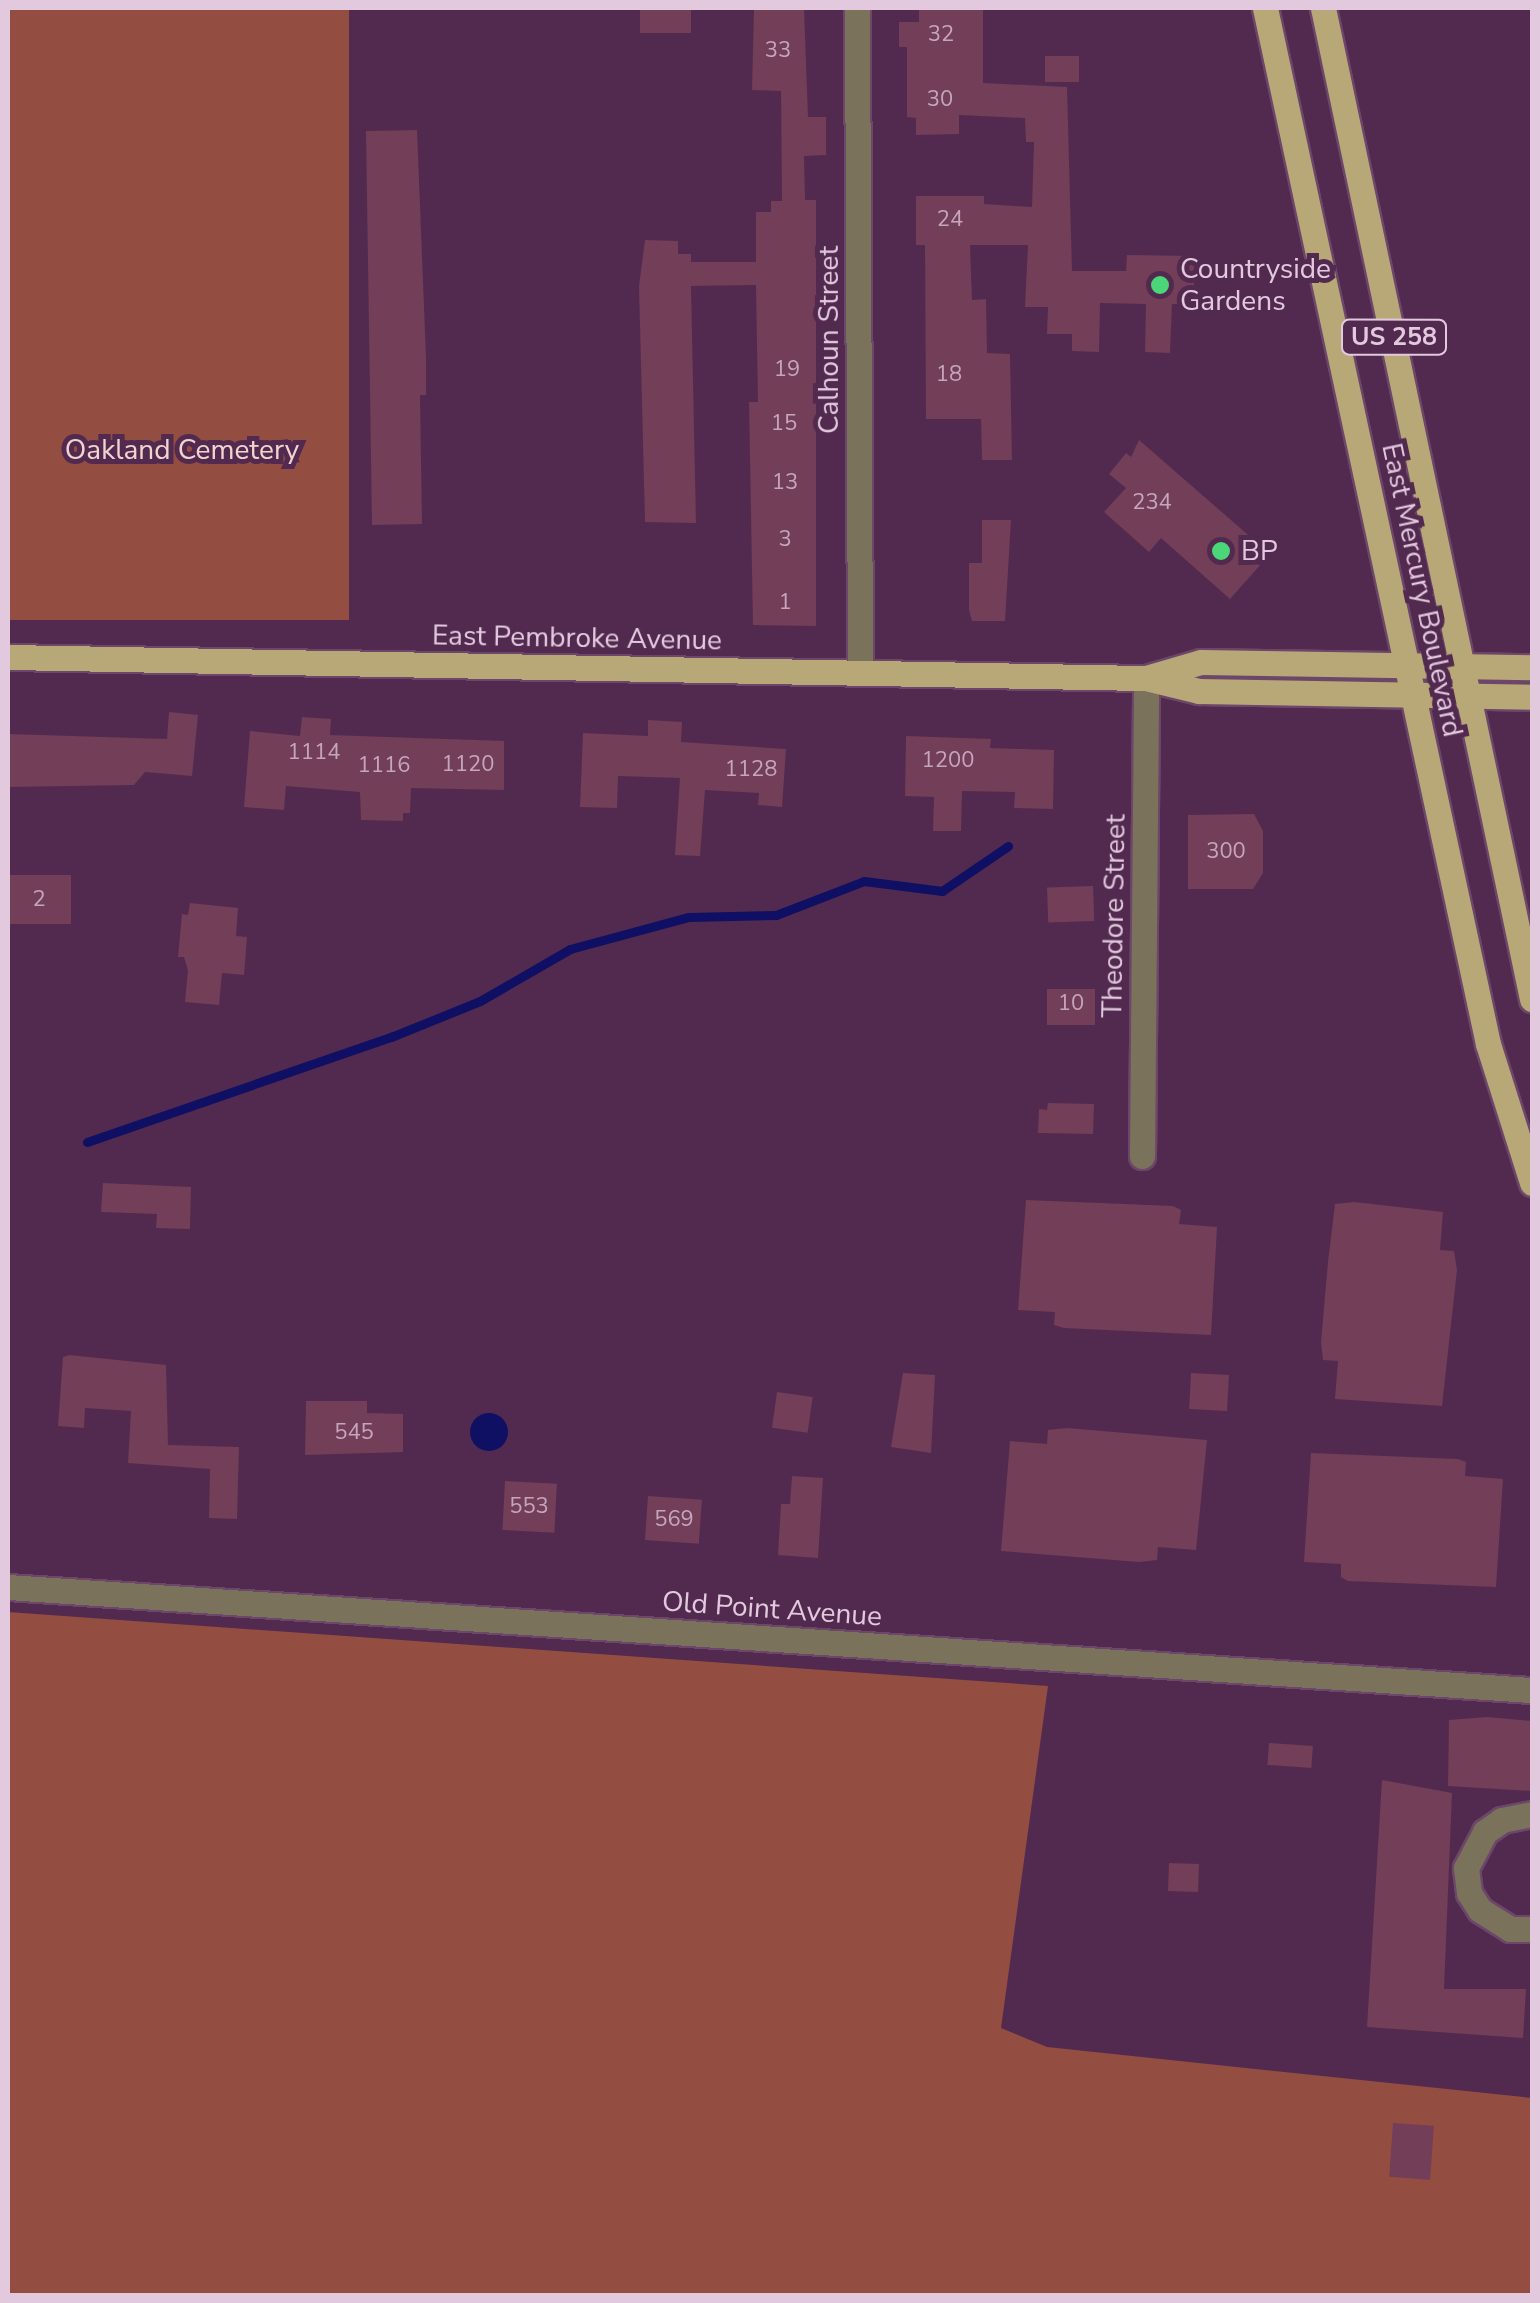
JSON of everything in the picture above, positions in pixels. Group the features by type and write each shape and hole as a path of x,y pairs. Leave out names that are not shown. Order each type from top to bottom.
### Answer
{"main road":[{"name":"East Mercury Boulevard","path":"1265,8 1488,1044 1532,1182"},
{"name":"East Mercury Boulevard","path":"1322,8 1473,695 1532,999"},
{"name":"East Pembroke Avenue","path":"8,657 1146,678 1199,691 1532,696"},
{"name":"East Pembroke Avenue","path":"1146,678 1200,662 1532,667"}],"street":[{"name":"Calhoun Street","path":"858,8 860,672"},
{"name":"Theodore Street","path":"1142,1156 1146,678"},
{"name":"Old Point Avenue","path":"8,1587 1532,1690"},
{"path":"1532,1814 1502,1820 1484,1832 1466,1868 1469,1894 1480,1910 1510,1929 1532,1929"}],"green space":[{"name":"Oakland Cemetery","path":"8,8 349,8 349,620 8,620"},
{"path":"8,1612 1048,1686 1001,2028 1047,2047 1532,2098 1532,2295 8,2295"}],"shaded area":[{"path":"489,1413 503,1418 508,1432 503,1446 489,1451 475,1446 470,1432 475,1418"}],"building":[{"path":"640,8 691,8 691,33 640,33"},
{"path":"754,8 804,8 808,117 826,117 826,155 804,156 805,200 816,200 816,626 753,625 749,402 758,402 756,285 691,286 696,523 645,522 639,286 645,240 678,241 678,254 691,254 691,262 756,262 756,212 771,212 771,201 782,201 781,91 752,90"},
{"path":"919,8 983,8 983,83 1067,87 1072,271 1126,271 1127,255 1194,256 1194,304 1172,304 1170,353 1145,352 1146,304 1100,303 1099,352 1072,351 1072,334 1047,334 1048,307 1025,307 1028,245 970,245 972,300 986,299 987,353 1010,354 1012,460 982,460 981,419 926,419 925,245 916,245 916,196 984,196 984,204 1032,207 1034,142 1026,142 1025,118 959,115 959,134 916,135 916,118 907,117 907,47 899,47 899,22 919,22"},
{"path":"1045,56 1079,56 1079,82 1045,82"},
{"path":"417,130 426,357 426,395 420,395 422,524 372,525 366,131"},
{"path":"1139,440 1270,554 1230,599 1161,538 1149,552 1104,512 1126,488 1109,474 1126,453 1131,457"},
{"path":"982,520 1011,520 1005,621 972,621 969,610 969,563 982,563"},
{"path":"169,712 198,715 192,776 145,772 134,785 8,787 8,734 167,739"},
{"path":"302,717 331,719 330,735 504,741 504,790 411,788 410,813 403,813 403,821 361,820 360,792 286,786 284,810 244,807 250,731 300,736"},
{"path":"648,720 682,722 681,742 786,749 782,807 758,805 759,793 705,790 700,856 675,855 680,778 618,776 617,808 580,807 583,733 648,736"},
{"path":"906,736 991,739 990,748 1054,750 1053,809 1014,808 1015,792 962,791 961,831 933,831 934,797 905,796"},
{"path":"1254,814 1263,831 1263,873 1253,889 1188,889 1188,815"},
{"path":"8,875 71,875 71,924 8,924"},
{"path":"1093,886 1094,921 1048,923 1047,888"},
{"path":"190,903 238,908 236,936 247,937 244,975 222,973 219,1005 185,1002 188,970 184,957 178,957 182,914 188,915"},
{"path":"1047,989 1095,989 1095,1025 1047,1025"},
{"path":"1048,1103 1094,1104 1093,1134 1038,1133 1039,1109 1047,1110"},
{"path":"103,1183 191,1187 190,1229 156,1228 157,1214 101,1212"},
{"path":"1026,1200 1173,1206 1181,1210 1179,1224 1217,1227 1211,1335 1064,1328 1054,1325 1055,1312 1018,1310"},
{"path":"1354,1202 1443,1212 1440,1250 1454,1251 1457,1270 1442,1406 1335,1399 1338,1361 1323,1360 1321,1342 1328,1262 1335,1204"},
{"path":"63,1357 166,1365 168,1445 239,1447 237,1519 209,1518 210,1469 128,1463 131,1411 85,1408 84,1428 58,1426"},
{"path":"903,1373 935,1375 931,1453 891,1447"},
{"path":"1191,1373 1229,1375 1227,1411 1189,1409"},
{"path":"777,1392 813,1397 808,1433 772,1428"},
{"path":"306,1401 367,1401 367,1413 403,1414 403,1452 305,1455"},
{"path":"1067,1428 1207,1440 1196,1550 1158,1547 1157,1560 1139,1562 1001,1551 1010,1441 1047,1444 1048,1430"},
{"path":"1311,1453 1458,1459 1466,1462 1465,1476 1503,1479 1496,1587 1348,1581 1341,1577 1341,1564 1304,1562"},
{"path":"792,1476 823,1478 818,1558 778,1555 781,1504 790,1504"},
{"path":"505,1481 557,1484 554,1533 502,1530"},
{"path":"648,1496 702,1500 699,1544 645,1540"},
{"path":"1487,1717 1532,1721 1532,1791 1448,1786 1449,1720"},
{"path":"1269,1743 1313,1746 1311,1768 1267,1765"},
{"path":"1382,1780 1452,1793 1444,1989 1526,1989 1523,2038 1367,2027"},
{"path":"1169,1863 1199,1864 1198,1892 1168,1891"},
{"path":"1393,2123 1434,2126 1430,2180 1389,2177"}],"waterway":[{"path":"87,1142 391,1037 480,1001 570,949 689,917 776,915 864,881 942,891 1008,846"}],"place":[{"name":"Countryside Gardens","path":"1160,285"},
{"name":"BP","path":"1221,551"}]}
